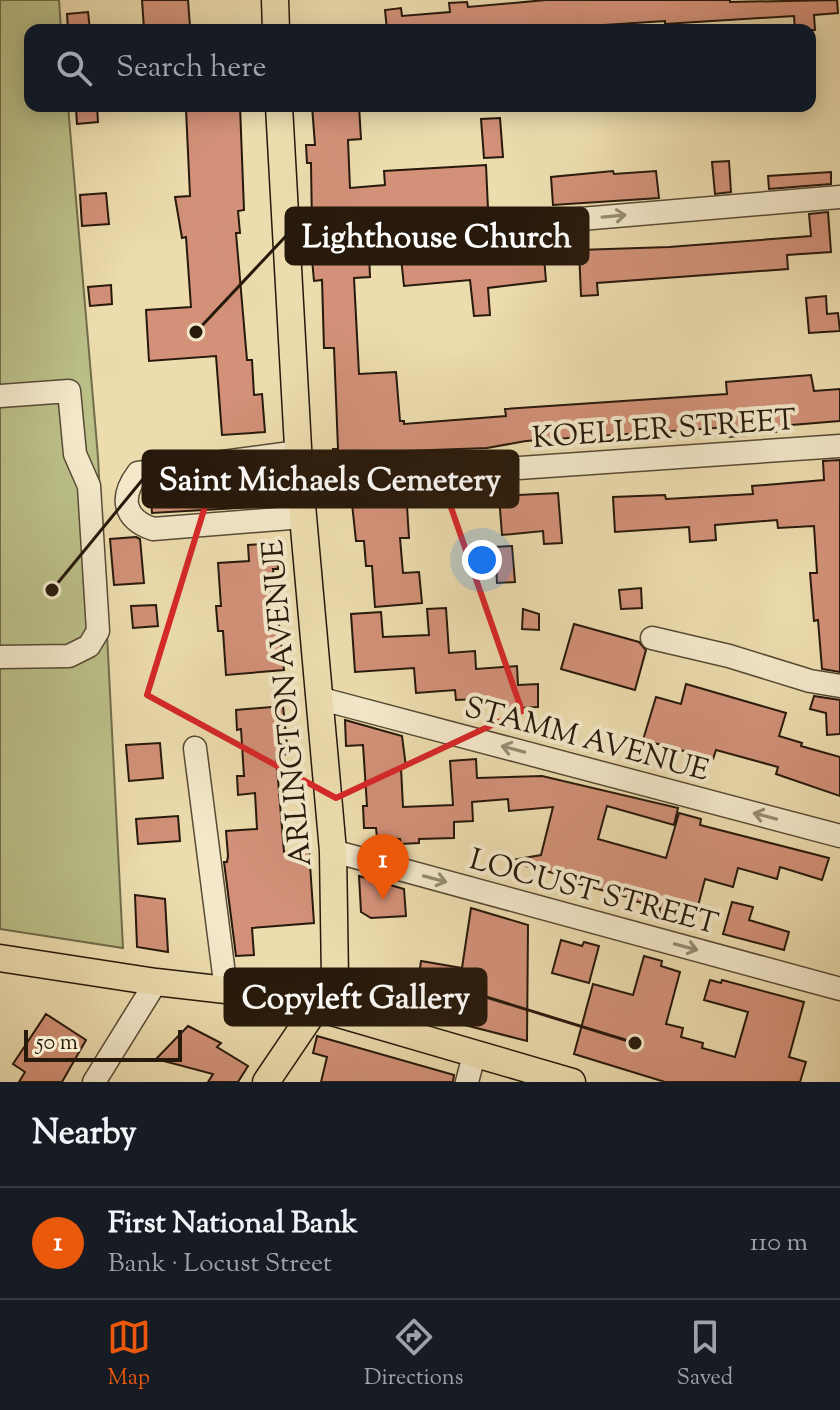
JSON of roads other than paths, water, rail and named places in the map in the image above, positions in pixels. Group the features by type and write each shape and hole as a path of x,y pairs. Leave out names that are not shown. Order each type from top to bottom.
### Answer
{"main road":[{"path":"275,0 276,24"},
{"name":"ARLINGTON AVENUE","path":"266,1082 335,980 333,851 300,483 279,112"},
{"path":"0,958 226,990 315,1007 572,1082"}],"street":[{"path":"285,244 840,197"},
{"path":"0,396 69,391 75,454 89,486 98,631 89,646 69,656 0,657"},
{"name":"KOELLER STREET","path":"300,483 840,446"},
{"path":"298,452 138,473 131,483 127,499 130,516 139,524 153,529 303,517"},
{"path":"652,638 729,656 810,681 840,686"},
{"name":"STAMM AVENUE","path":"318,698 840,836"},
{"path":"195,748 226,990"},
{"name":"LOCUST STREET","path":"333,851 840,989"},
{"path":"94,1082 156,982"},
{"path":"467,1082 474,1055"}],"place":[{"name":"Lighthouse Church","path":"196,332"},
{"name":"Saint Michaels Cemetery","path":"52,590"},
{"name":"First National Bank","path":"383,900"},
{"name":"Copyleft Gallery","path":"635,1043"}]}
